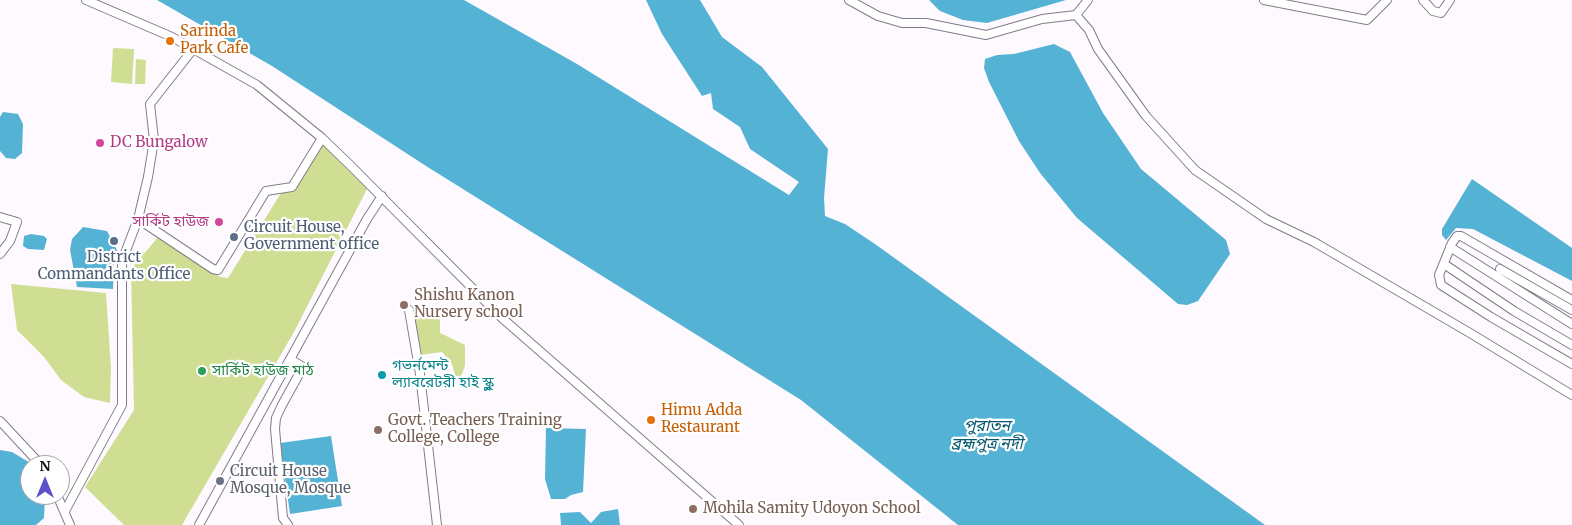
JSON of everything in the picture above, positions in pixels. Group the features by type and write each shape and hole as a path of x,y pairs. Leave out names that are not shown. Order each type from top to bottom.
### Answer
{"street":[{"path":"86,0 194,48 257,85 322,138 502,318 739,525"},
{"path":"849,0 878,16 902,23 926,24 986,35 1042,19 1076,16 1088,0"},
{"path":"1264,0 1368,20 1387,0"},
{"path":"1423,0 1433,11 1441,13 1450,0"},
{"path":"1076,16 1089,30 1098,48 1146,116 1195,170 1266,219 1314,242 1572,395"},
{"path":"65,511 122,405 122,261 138,219 154,140 150,104 194,48"},
{"path":"138,219 218,270 266,191 292,187 322,138"},
{"path":"199,525 382,196"},
{"path":"0,217 17,222 10,240 0,254"},
{"path":"1572,300 1462,236 1457,236 1450,247 1439,275 1441,285 1491,317 1572,364"},
{"path":"1450,247 1572,324"},
{"path":"1444,264 1514,311 1572,344"},
{"path":"1500,269 1572,310"},
{"path":"409,310 420,374 437,525"},
{"path":"288,525 283,518 275,429 279,412 303,367 290,359"},
{"path":"0,421 32,455"},
{"path":"62,505 70,525"}],"green space":[{"path":"113,48 134,49 132,84 111,82"},
{"path":"136,59 146,60 145,84 135,84"},
{"name":"সার্কিট হাউজ মাঠ","path":"322,144 367,189 294,332 182,525 124,525 85,487 134,410 131,269 159,236 220,277 228,278 281,193 293,192"},
{"path":"11,284 106,293 111,367 110,403 84,397 61,380 44,357 17,330"},
{"path":"414,315 440,316 440,333 465,345 465,366 459,381 456,379 452,364 442,352 420,355"}],"water":[{"name":"পুরাতন ব্রহ্মপুত্র নদী","path":"157,0 464,0 577,64 789,195 799,182 750,149 740,127 713,109 711,93 702,96 662,34 646,0 700,0 722,37 762,67 828,149 824,198 825,216 845,224 875,244 1265,525 958,525 801,400 426,166 272,66"},
{"path":"929,0 1066,0 987,23 963,20 940,11"},
{"path":"1054,44 1070,52 1103,113 1141,169 1226,240 1230,254 1198,301 1187,305 1178,304 1077,218 1040,173 1019,141 989,82 984,68 985,59"},
{"path":"3,112 18,114 23,124 22,153 15,159 6,158 0,151 0,117"},
{"path":"1472,179 1572,248 1572,281 1473,229 1456,228 1446,240 1442,235 1442,229"},
{"path":"83,227 107,231 119,254 114,257 113,289 77,287 70,250 72,239"},
{"path":"31,234 44,236 47,239 44,250 28,249 23,246 24,236"},
{"path":"546,428 586,429 583,492 571,495 565,499 551,499 545,479"},
{"path":"331,436 342,506 290,514 280,443"},
{"path":"0,450 12,452 20,457 20,505 45,505 44,518 36,525 0,525"},
{"path":"618,509 620,525 561,525 560,513 580,512 591,523 601,512"}],"place":[{"name":"Sarinda Park Cafe","path":"170,41"},
{"name":"DC Bungalow","path":"100,143"},
{"name":"সার্কিট হাউজ","path":"219,222"},
{"name":"Circuit House, Government office","path":"234,237"},
{"name":"District Commandants Office","path":"114,241"},
{"name":"Shishu Kanon Nursery school","path":"404,305"},
{"name":"সার্কিট হাউজ মাঠ","path":"202,371"},
{"name":"গভর্নমেন্ট ল্যাবরেটরী হাই স্কুল","path":"382,375"},
{"name":"Himu Adda Restaurant","path":"651,420"},
{"name":"Govt. Teachers Training College, College","path":"378,430"},
{"name":"Circuit House Mosque, Mosque","path":"220,481"},
{"name":"Mohila Samity Udoyon School","path":"693,509"}]}
